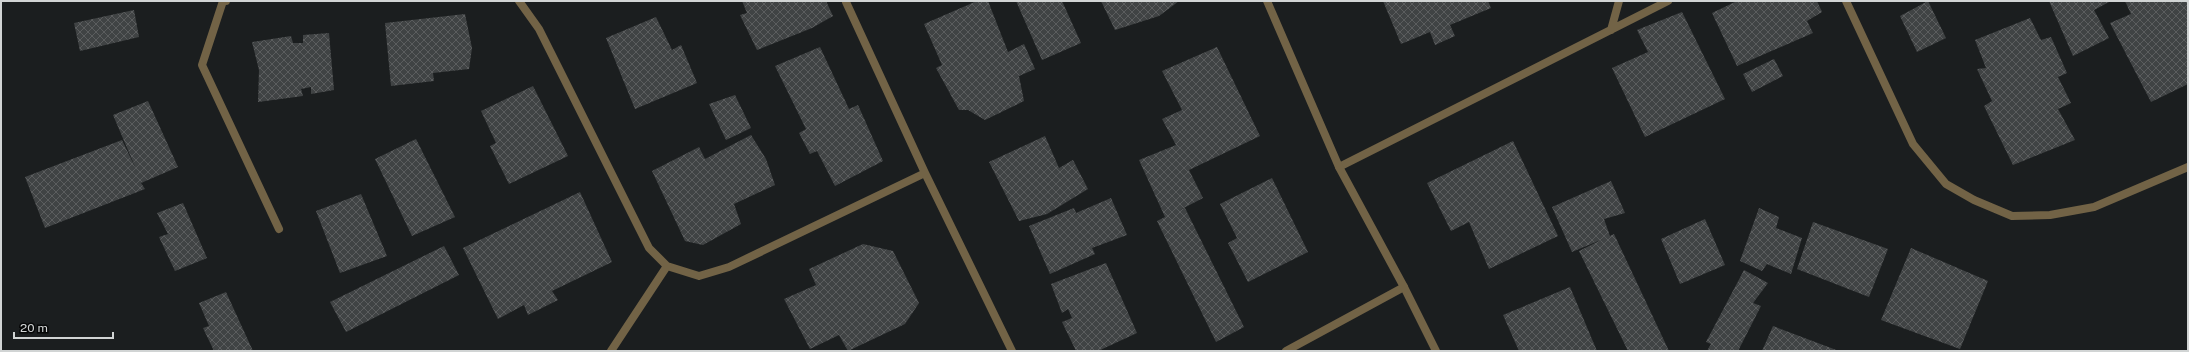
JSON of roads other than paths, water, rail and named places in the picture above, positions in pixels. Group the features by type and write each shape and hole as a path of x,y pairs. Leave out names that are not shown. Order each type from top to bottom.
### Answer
{"street":[{"path":"226,1 223,1 202,65 279,229"},
{"path":"519,1 539,29 649,248 667,266 699,276 729,267 925,173"},
{"path":"1267,1 1339,167 1404,287 1436,351"},
{"path":"1611,30 1619,1"},
{"path":"1339,167 1668,1"},
{"path":"1846,1 1913,144 1946,184 1974,200 2012,216 2050,215 2094,206 2188,167"},
{"path":"846,2 925,173 1012,351"},
{"path":"611,351 667,266"},
{"path":"1286,351 1404,287"}]}
